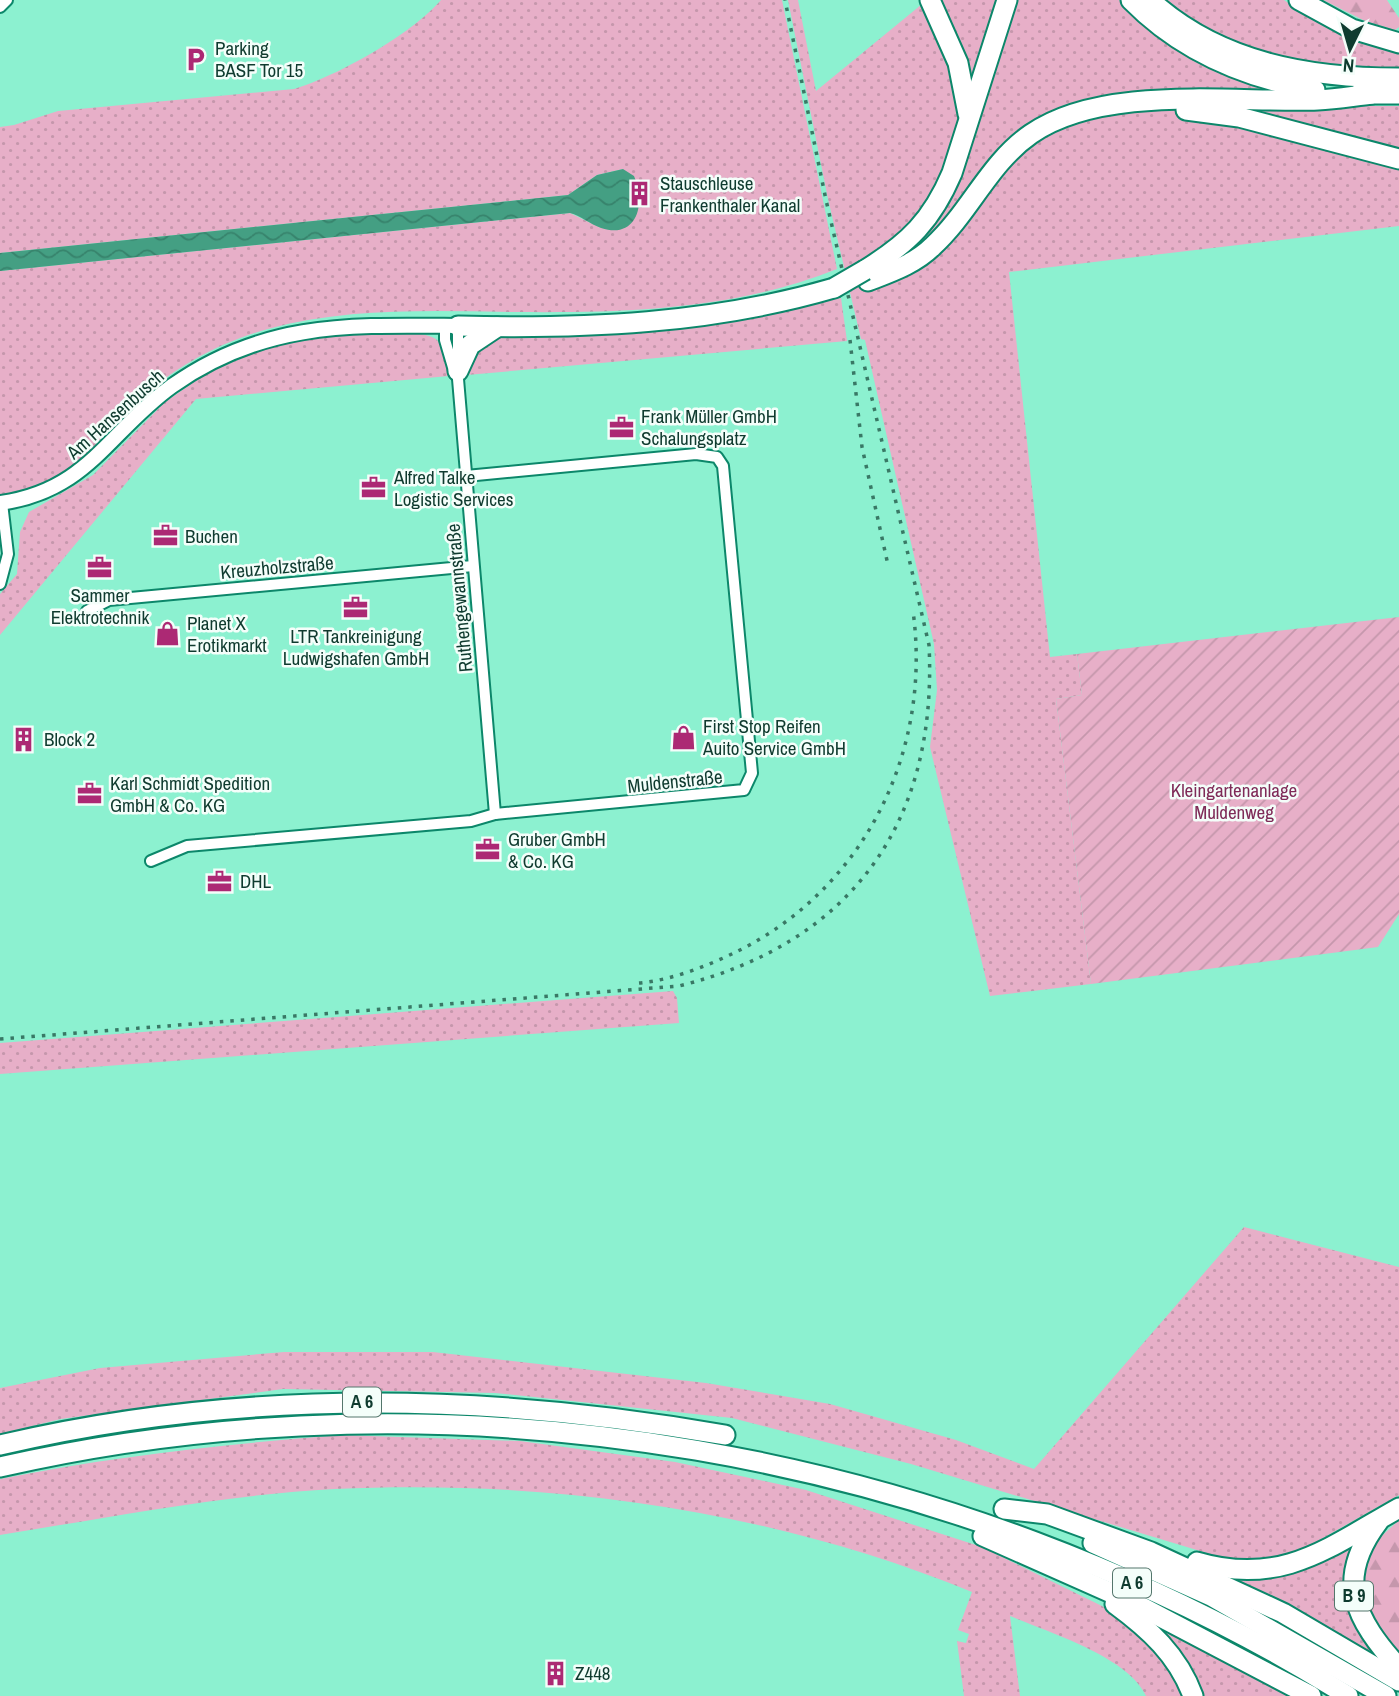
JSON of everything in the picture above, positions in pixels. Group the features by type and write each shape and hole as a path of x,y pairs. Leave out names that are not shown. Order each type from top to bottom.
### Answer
{"highway":[{"path":"930,0 958,63 969,121"},
{"path":"866,275 929,218 952,173 1007,0"},
{"path":"1131,0 1169,33 1235,69 1290,86 1371,94"},
{"path":"1150,0 1193,33 1273,66 1328,76 1399,78"},
{"path":"1299,0 1352,29 1399,43"},
{"path":"452,326 603,325 730,313 834,288 866,275 905,265 932,248 961,215 992,170 1029,135 1072,114 1126,104 1249,98 1319,100 1399,93"},
{"path":"1126,104 1239,117 1399,159"},
{"path":"458,375 470,345 499,327"},
{"name":"A 6","path":"0,1445 47,1434 164,1417 255,1407 370,1402 487,1405 608,1416 725,1435"},
{"name":"A 6","path":"0,1467 58,1454 217,1432 363,1424 488,1426 611,1437 735,1458 903,1499 1073,1556 1182,1605 1348,1696"},
{"path":"903,1499 929,1516 1080,1579 1213,1642 1311,1696"},
{"name":"A 6","path":"1386,1696 1211,1596 1133,1560 1004,1509 1047,1514 1151,1552 1230,1570 1272,1569 1318,1555 1390,1512"},
{"name":"B 9","path":"1390,1512 1357,1556 1353,1587 1366,1628 1399,1668"},
{"path":"1151,1552 1283,1613 1399,1681"},
{"path":"1080,1579 1157,1637 1175,1659 1193,1696"}],"street":[{"path":"0,7 7,0"},
{"name":"Ruthengewannstraße","path":"452,326 495,814"},
{"name":"Am Hansenbusch","path":"0,584 8,555 1,503 35,496 71,479 171,387 217,358 249,345 325,327 452,326"},
{"name":"Muldenstraße","path":"151,861 187,846 471,821 495,814 744,790 752,773 723,466 716,457 696,454 466,476"},
{"name":"Kreuzholzstraße","path":"87,611 109,600 473,566"}],"green space":[{"path":"441,0 782,0 837,269 759,293 679,306 556,312 391,312 329,317 268,329 215,349 165,378 63,473 25,490 0,495 0,271 570,213 601,228 623,169 597,175 568,195 0,253 0,127 58,111 294,89 331,75 372,53 411,27"},
{"path":"788,0 798,0 816,91 927,0 1119,0 1169,44 1215,68 1261,86 1261,106 1399,106 1399,226 1009,272 1050,657 1077,654 1082,695 1056,699 1091,984 990,996 930,747 937,690 934,644 865,340 861,339 828,199"},
{"path":"1167,0 1284,0 1307,16 1354,39 1399,52 1399,69 1335,65 1277,56 1222,36"},
{"path":"1323,0 1387,0 1399,18 1399,27 1395,30 1365,21"},
{"path":"841,298 847,341 467,375 474,345 502,336 556,336 654,330"},
{"path":"379,332 430,336 443,348 449,376 196,399 0,635 0,594 17,574 20,532 29,512 93,475 165,402 207,373 265,348 344,333"},
{"name":"Kleingartenanlage Muldenweg","path":"1399,617 1399,914 1378,947 1091,984 1056,699 1082,695 1077,654"},
{"path":"673,991 677,998 679,1023 0,1074 0,1043"},
{"path":"1244,1227 1399,1267 1399,1495 1293,1555 1230,1560 911,1464 732,1418 495,1393 283,1389 61,1419 0,1434 0,1388 100,1368 284,1352 433,1352 706,1383 830,1404 956,1440 1034,1469"},
{"path":"342,1435 520,1441 675,1462 806,1490 982,1547 1102,1606 1138,1633 1170,1665 1184,1696 1146,1696 1137,1682 1106,1658 1010,1616 1020,1696 964,1696 957,1641 966,1643 969,1634 958,1630 972,1592 896,1564 818,1540 659,1506 497,1489 335,1489 209,1501 0,1535 0,1479 170,1452"},
{"path":"1399,1520 1399,1651 1376,1628 1360,1582 1373,1544"},
{"path":"1357,1537 1353,1556 1375,1655 1229,1577"},
{"path":"1153,1621 1295,1696 1198,1696"}],"water":[{"path":"623,169 634,176 638,186 639,207 631,224 623,229 601,228 570,213 0,271 0,253 568,195 597,175"}],"railway":[{"path":"0,1039 679,986 740,966 792,939 836,906 872,866 899,819 918,767 928,709 929,645 826,200 785,0"},
{"path":"850,340 862,447 888,565"},
{"path":"639,983 691,971 740,950 784,923 823,890 855,851 881,809 900,762 912,714 916,663 913,611"}],"place":[{"name":"Parking BASF Tor 15","path":"195,59"},
{"name":"Stauschleuse Frankenthaler Kanal","path":"640,194"},
{"name":"Frank Müller GmbH Schalungsplatz","path":"621,427"},
{"name":"Alfred Talke Logistic Services","path":"374,488"},
{"name":"Buchen","path":"165,536"},
{"name":"Sammer Elektrotechnik","path":"100,567"},
{"name":"LTR Tankreinigung Ludwigshafen GmbH","path":"356,608"},
{"name":"Planet X Erotikmarkt","path":"167,634"},
{"name":"First Stop Reifen Auito Service GmbH","path":"683,737"},
{"name":"Block 2","path":"24,739"},
{"name":"Karl Schmidt Spedition GmbH & Co. KG","path":"90,794"},
{"name":"Gruber GmbH & Co. KG","path":"488,850"},
{"name":"DHL","path":"220,881"},
{"name":"Z448","path":"555,1673"}]}
